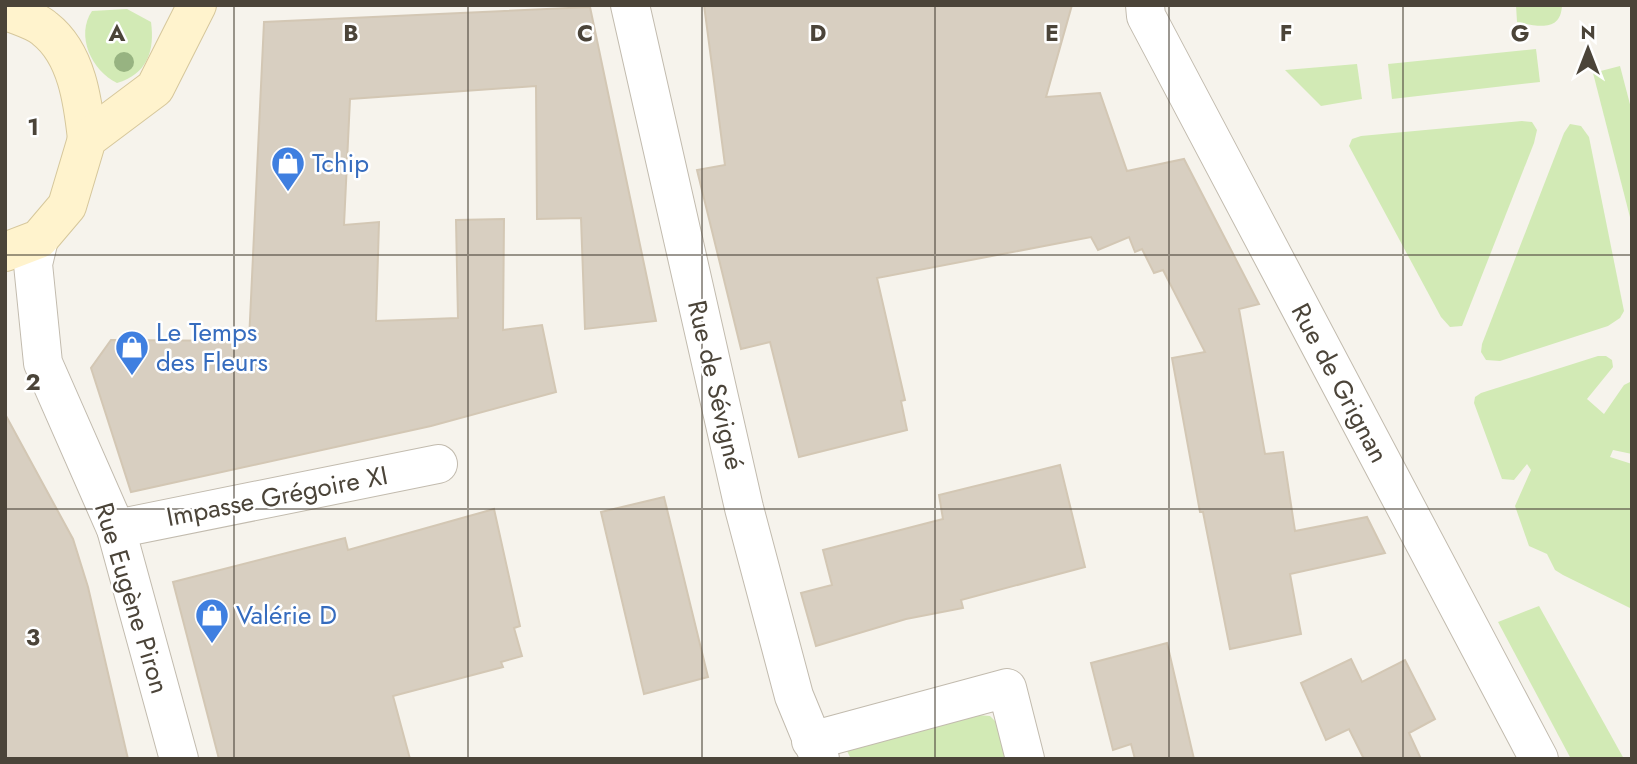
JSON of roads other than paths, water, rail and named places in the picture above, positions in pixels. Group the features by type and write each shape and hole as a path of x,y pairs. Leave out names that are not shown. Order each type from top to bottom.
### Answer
{"main road":[{"path":"87,139 155,88 197,5"},
{"path":"5,10 45,29 67,55 82,99 87,139 67,206 22,245"}],"street":[{"name":"Rue de Sévigné","path":"630,5 744,508 794,696 816,750"},
{"name":"Rue de Grignan","path":"1145,5 1152,29 1539,759"},
{"name":"Rue Eugène Piron","path":"22,245 33,264 43,363 117,529 179,759"},
{"name":"Impasse Grégoire XI","path":"117,529 438,464"},
{"path":"816,750 1007,688 1025,759"}],"place":[{"name":"Tchip","path":"288,193"},
{"name":"Le Temps des Fleurs","path":"132,377"},
{"name":"Valérie D","path":"212,645"}]}
